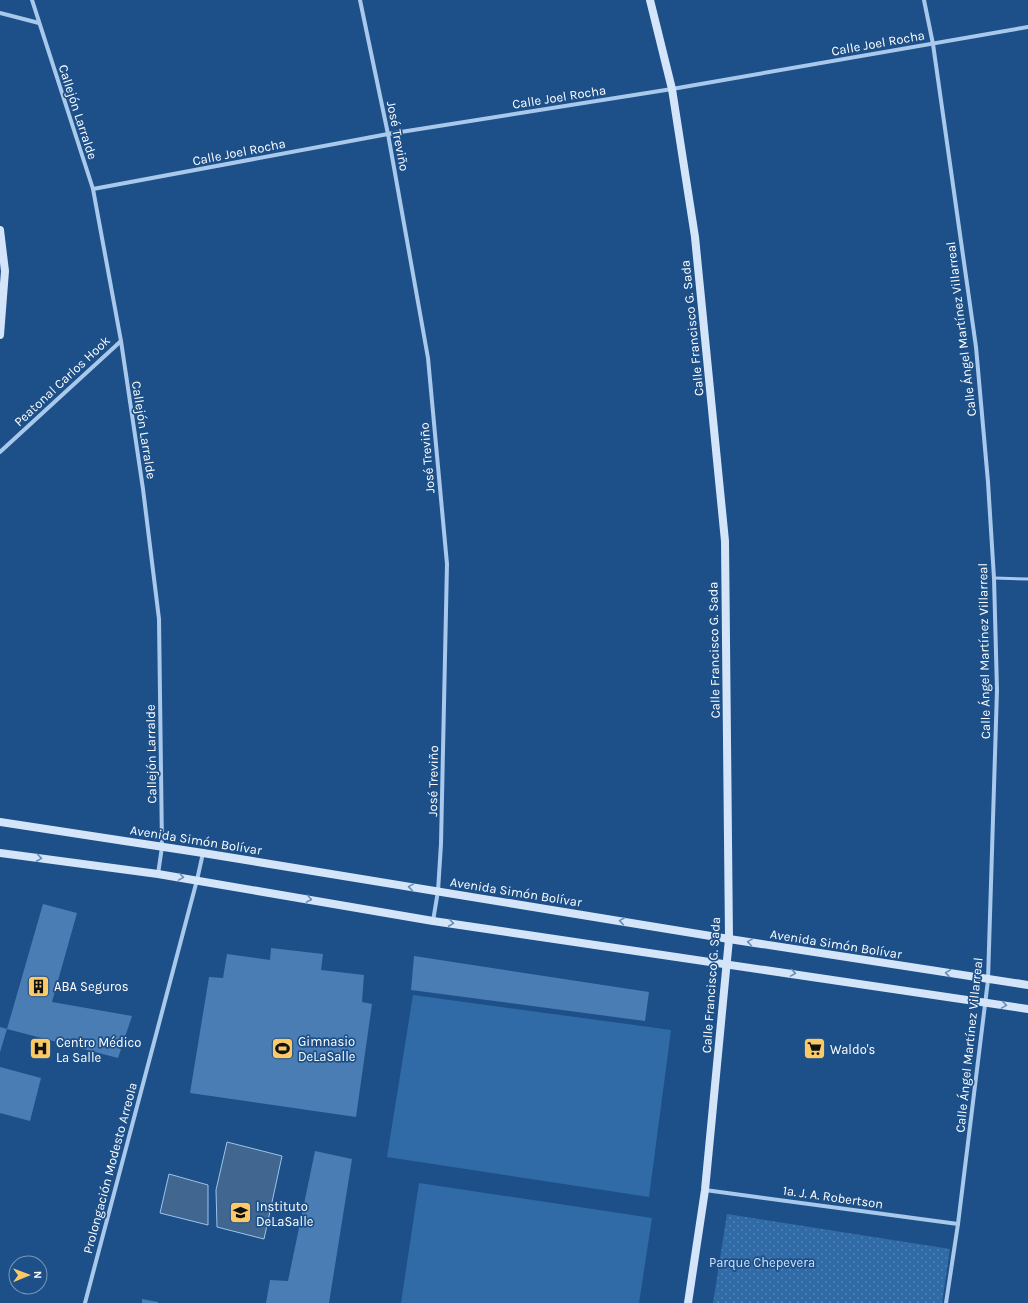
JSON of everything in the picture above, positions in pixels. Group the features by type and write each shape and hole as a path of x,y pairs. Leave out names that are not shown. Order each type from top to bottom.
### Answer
{"street":[{"name":"Callejón Larralde","path":"32,0 93,189 121,341 143,489 159,619 162,847 158,874"},
{"name":"José Treviño","path":"360,0 388,134 428,358 447,564 441,844 438,891 433,921"},
{"name":"Calle Francisco G. Sada","path":"650,0 672,89 695,237 725,541 729,939 705,1190 688,1303"},
{"name":"Calle Ángel Martínez Villarreal","path":"924,0 932,44 976,347 988,482 994,578 997,690 988,980 958,1224 946,1303"},
{"path":"0,13 39,23"},
{"name":"Calle Joel Rocha","path":"93,189 388,134 672,89 1028,27"},
{"path":"0,230 5,271 0,334"},
{"path":"0,283 5,271"},
{"name":"Peatonal Carlos Hook","path":"0,452 121,341"},
{"name":"Avenida Simón Bolívar","path":"0,822 203,853 729,939 1028,985"},
{"path":"0,852 198,880 433,921 726,963 1028,1009"},
{"name":"Prolongación Modesto Arreola","path":"85,1303 198,880 203,853"},
{"name":"1a. J. A. Robertson","path":"705,1190 958,1224"}],"lane":[{"path":"994,578 1028,579"}],"green space":[{"path":"413,995 671,1030 649,1197 387,1157"},
{"path":"419,1183 652,1218 639,1303 401,1303"},
{"name":"Parque Chepevera","path":"727,1214 950,1249 942,1303 713,1303"}],"shaded area":[{"path":"227,1142 282,1156 264,1239 217,1227 216,1190"},
{"path":"169,1174 208,1185 208,1225 160,1213"}],"building":[{"name":"ABA Seguros","path":"43,904 77,913 52,1002 132,1016 118,1058 7,1029"},
{"name":"Gimnasio DeLaSalle","path":"271,948 323,954 321,970 364,975 362,1002 372,1004 356,1117 190,1093 209,977 223,978 227,954 270,960"},
{"path":"414,956 649,992 645,1021 411,990"},
{"path":"0,1027 7,1029 0,1052"},
{"path":"0,1067 41,1078 30,1121 0,1113"},
{"path":"315,1151 352,1159 329,1303 266,1303 270,1280 288,1281"},
{"path":"142,1299 158,1302 158,1303 142,1303"}],"place":[{"name":"ABA Seguros","path":"38,986"},
{"name":"Gimnasio DeLaSalle","path":"282,1048"},
{"name":"Centro Médico La Salle","path":"41,1049"},
{"name":"Waldo's","path":"814,1049"},
{"name":"Instituto DeLaSalle","path":"241,1213"}]}
